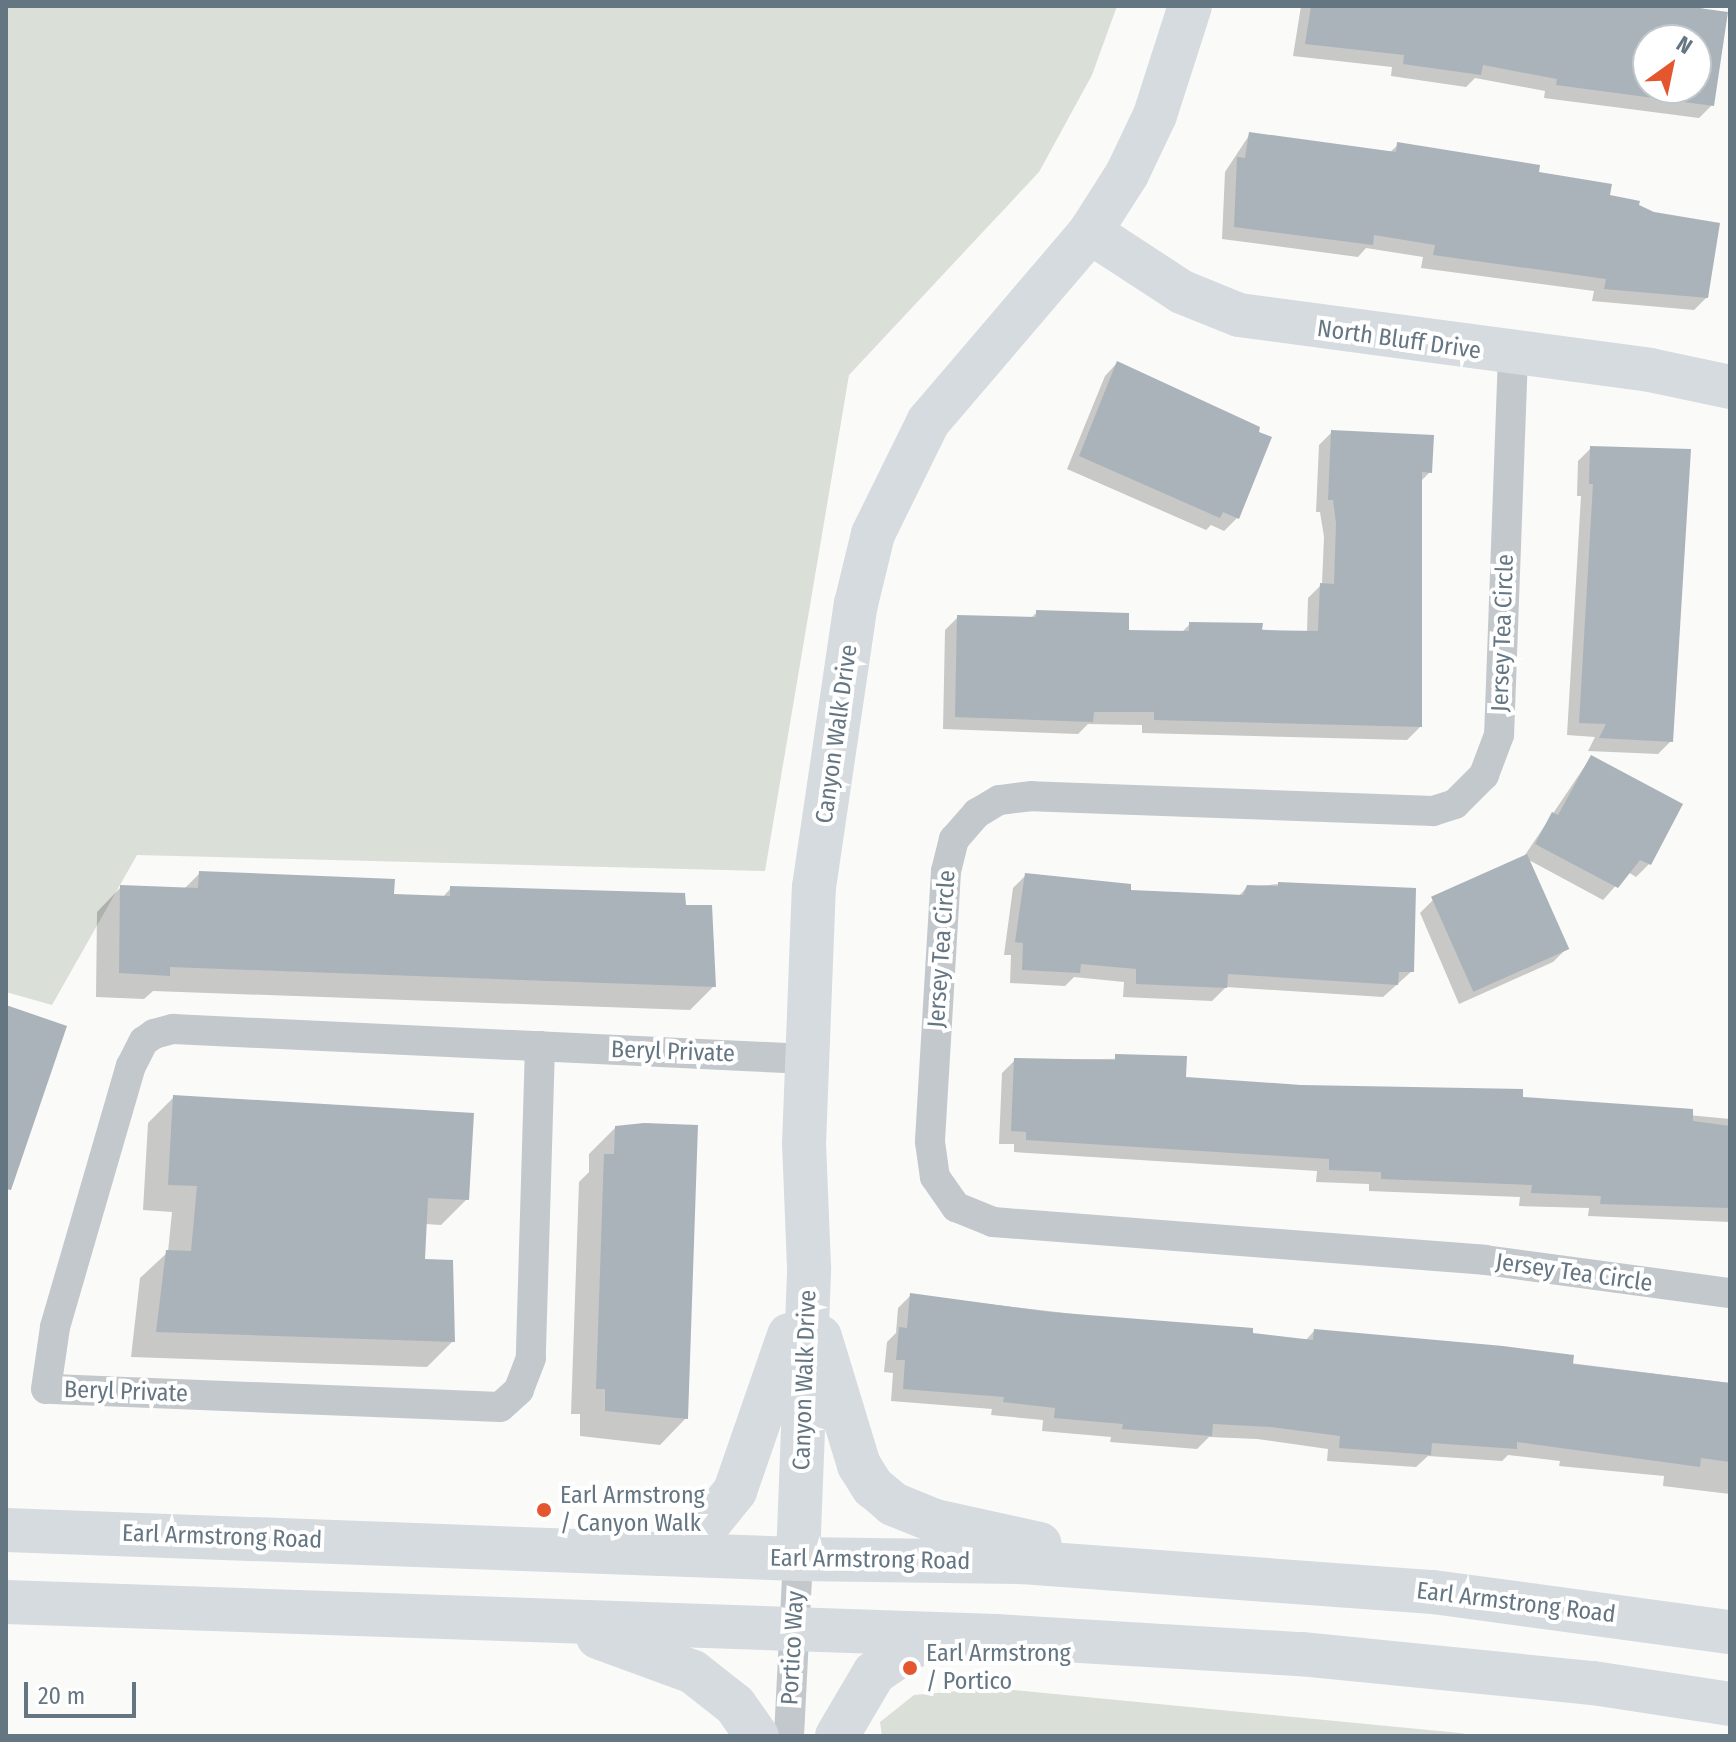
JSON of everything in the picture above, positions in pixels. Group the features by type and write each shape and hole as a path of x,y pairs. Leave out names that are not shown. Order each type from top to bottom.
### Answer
{"main road":[{"name":"Canyon Walk Drive","path":"798,1559 809,1267 804,1144 814,887 856,604 873,534 928,422 1090,232 1142,145 1190,6"},
{"name":"North Bluff Drive","path":"1090,232 1216,309 1299,327 1650,370 1730,387"},
{"path":"685,1553 725,1509 745,1470 809,1267"},
{"path":"809,1267 824,1358 859,1465 893,1504 935,1521 1167,1573"},
{"name":"Earl Armstrong Road","path":"6,1530 798,1559 1022,1562 1433,1592 1730,1632"},
{"path":"6,1602 930,1635 1420,1664 1730,1704"},
{"path":"554,1622 693,1672 735,1705 757,1736"},
{"path":"837,1736 874,1673 930,1635"}],"street":[{"name":"Jersey Tea Circle","path":"1513,355 1499,735 1484,775 1455,804 1433,811 1032,796 999,800 977,813 954,839 946,871 930,1142 935,1177 956,1207 993,1222 1485,1260 1730,1293"},
{"name":"Beryl Private","path":"540,1046 533,1338 527,1375 508,1401 495,1408 46,1389 55,1327 131,1066 144,1041 173,1029 540,1046 807,1059"},
{"name":"Portico Way","path":"789,1736 798,1559"}],"shaded area":[{"path":"6,6 1117,6 1092,75 1039,172 849,375 765,871 137,855 52,1005 6,992"},
{"path":"992,1688 1478,1736 882,1736 880,1722 914,1695"}],"building":[{"path":"1311,6 1684,6 1728,12 1714,106 1699,104 1712,104 1712,24 1632,24 1632,95 1556,85 1557,79 1483,65 1481,75 1403,64 1404,55 1305,44"},
{"path":"1249,132 1396,152 1397,142 1540,165 1539,172 1612,184 1610,195 1640,201 1639,205 1654,212 1720,223 1708,298 1604,289 1606,279 1433,255 1435,245 1374,235 1373,245 1234,227 1237,157 1245,158"},
{"path":"1117,361 1260,427 1259,432 1272,437 1239,519 1223,512 1220,518 1079,456"},
{"path":"1331,430 1434,435 1432,473 1422,472 1422,727 1154,720 1154,712 1094,712 1093,722 955,717 957,615 1036,617 1036,610 1129,613 1129,630 1189,631 1189,622 1263,623 1262,630 1318,631 1320,583 1334,584 1336,523 1333,500 1328,500"},
{"path":"1590,446 1691,449 1673,742 1599,738 1606,724 1579,723 1593,484 1589,484"},
{"path":"1591,755 1683,804 1651,865 1640,860 1618,888 1535,844 1552,812 1558,815"},
{"path":"1527,854 1569,949 1473,992 1431,897"},
{"path":"199,871 395,879 394,894 450,896 450,886 685,893 686,905 712,905 716,987 170,967 170,976 119,973 120,885 198,888"},
{"path":"1025,873 1131,884 1131,890 1243,895 1247,885 1278,886 1278,882 1416,888 1414,972 1399,972 1398,985 1228,974 1227,988 1136,984 1136,969 1081,964 1080,973 1022,970 1023,943 1015,942"},
{"path":"6,1005 67,1026 11,1190 6,1189"},
{"path":"1115,1054 1187,1056 1186,1077 1301,1085 1523,1089 1523,1097 1693,1109 1693,1121 1730,1126 1730,1208 1600,1204 1601,1196 1531,1193 1532,1185 1381,1179 1381,1172 1329,1170 1329,1159 1026,1140 1026,1132 1011,1131 1014,1058 1115,1060"},
{"path":"173,1095 474,1113 469,1200 428,1198 425,1259 453,1260 455,1342 156,1332 166,1250 191,1251 197,1186 168,1185"},
{"path":"644,1123 698,1125 688,1419 605,1411 605,1389 596,1389 604,1154 614,1154 615,1126"},
{"path":"910,1293 1050,1312 1253,1328 1253,1333 1313,1340 1314,1329 1503,1346 1574,1355 1573,1364 1730,1383 1730,1462 1701,1458 1700,1467 1517,1442 1517,1449 1432,1443 1431,1455 1339,1448 1340,1436 1271,1427 1213,1424 1212,1436 1122,1429 1123,1424 1054,1418 1055,1408 1003,1402 1004,1397 903,1389 905,1360 896,1360 899,1327 907,1328"}],"place":[{"name":"Earl Armstrong / Canyon Walk","path":"544,1510"},
{"name":"Earl Armstrong / Portico","path":"910,1668"}]}
